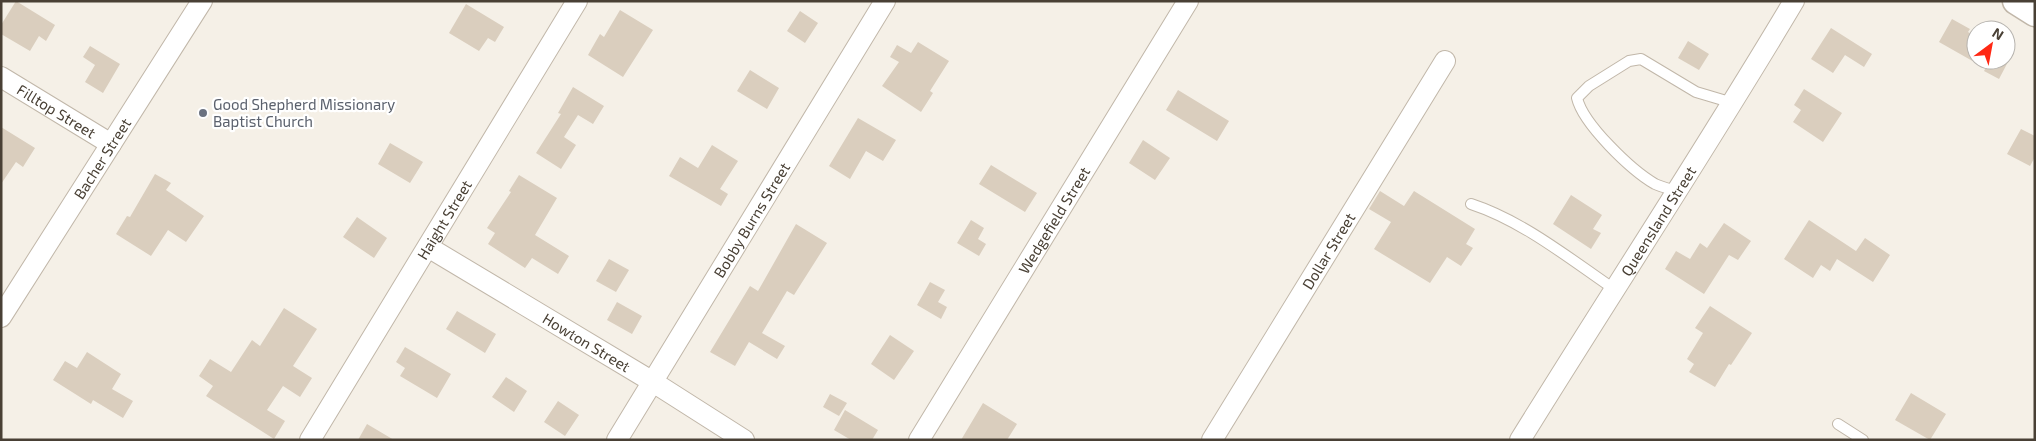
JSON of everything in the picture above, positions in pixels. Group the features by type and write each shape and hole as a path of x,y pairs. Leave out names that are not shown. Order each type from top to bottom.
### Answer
{"street":[{"name":"Bacher Street","path":"1,317 202,1"},
{"name":"Haight Street","path":"310,440 577,1"},
{"name":"Bobby Burns Street","path":"617,440 885,1"},
{"name":"Wedgefield Street","path":"919,440 1188,1"},
{"name":"Queensland Street","path":"1520,440 1733,104 1794,1"},
{"path":"2016,1 2035,13"},
{"name":"Dollar Street","path":"1212,440 1445,61"},
{"name":"Filltop Street","path":"1,77 111,144"},
{"name":"Howton Street","path":"428,247 653,382 744,440"}],"lane":[{"path":"1677,191 1655,184 1617,153 1588,120 1580,108 1577,98 1589,86 1629,61 1641,59 1696,92 1733,104"},
{"path":"1471,204 1486,209 1527,231 1614,289"},
{"path":"1838,424 1863,440"}],"building":[{"path":"16,1 55,25 46,41 39,36 30,51 1,34 1,25"},
{"path":"466,4 504,27 495,42 488,38 479,51 449,33"},
{"path":"620,10 653,30 623,77 588,55 600,34 604,37"},
{"path":"800,11 818,23 805,43 787,31"},
{"path":"1952,19 1966,27 1966,57 1939,42"},
{"path":"1831,28 1872,54 1864,67 1845,55 1833,73 1811,59"},
{"path":"1688,41 1709,54 1699,70 1678,58"},
{"path":"918,42 949,61 930,91 933,93 921,112 882,86 899,62 890,57 897,45 911,53"},
{"path":"90,46 120,64 103,93 85,82 95,65 83,57"},
{"path":"750,70 779,88 767,109 737,91"},
{"path":"1985,70 2004,70 1999,79"},
{"path":"573,87 604,106 593,124 578,115 564,137 576,145 561,169 536,153 561,114 558,113"},
{"path":"1804,89 1842,113 1823,142 1793,122 1801,110 1794,105"},
{"path":"1178,90 1229,121 1217,141 1166,110"},
{"path":"858,118 896,140 883,161 866,151 850,179 829,166"},
{"path":"1,127 35,148 23,167 16,162 1,184"},
{"path":"2021,129 2035,136 2035,157 2030,166 2007,154"},
{"path":"1143,140 1170,158 1155,180 1129,163"},
{"path":"390,143 423,162 410,183 378,164"},
{"path":"712,145 738,161 720,189 728,194 721,206 669,176 680,157 698,168"},
{"path":"991,165 1037,193 1025,212 979,184"},
{"path":"155,174 171,183 166,190 204,216 186,242 168,230 151,256 116,234 127,216 130,217"},
{"path":"519,175 557,198 535,235 569,256 558,274 532,258 525,268 488,244 495,233 487,228 511,192 509,191"},
{"path":"1380,191 1404,206 1414,191 1475,229 1466,244 1473,248 1461,266 1447,257 1430,283 1374,249 1391,222 1369,209"},
{"path":"1571,195 1602,215 1593,229 1601,233 1591,249 1553,224"},
{"path":"357,217 387,238 374,258 343,237"},
{"path":"971,220 984,228 978,239 986,244 979,256 957,243"},
{"path":"1809,220 1856,251 1865,238 1890,255 1873,282 1837,259 1830,271 1821,265 1813,278 1784,259"},
{"path":"1724,223 1751,241 1738,260 1729,255 1704,294 1665,269 1676,251 1690,259 1700,243 1707,248"},
{"path":"796,224 827,243 794,295 787,291 762,333 785,346 777,359 749,342 735,366 710,352 750,286 758,291"},
{"path":"609,259 629,270 616,292 596,281"},
{"path":"930,282 945,290 938,302 947,307 941,319 917,305"},
{"path":"617,302 642,316 632,334 607,320"},
{"path":"1710,306 1752,333 1715,387 1689,372 1694,364 1687,359 1703,333 1695,328"},
{"path":"284,308 317,329 293,366 312,378 300,397 283,386 267,410 285,421 274,439 206,396 213,386 199,376 210,359 231,372 252,340 260,346"},
{"path":"457,311 496,334 485,353 446,329"},
{"path":"890,335 914,351 894,380 871,364"},
{"path":"405,347 451,374 437,398 400,376 405,368 396,362"},
{"path":"87,352 121,374 112,389 133,401 123,418 93,400 91,404 53,380 65,361 77,368"},
{"path":"506,377 527,391 514,412 492,397"},
{"path":"1911,393 1946,414 1930,440 1895,420"},
{"path":"830,394 847,403 839,416 823,407"},
{"path":"558,401 579,415 565,436 544,422"},
{"path":"983,403 1017,424 1007,440 961,440"},
{"path":"845,410 878,430 872,440 851,440 834,430"},
{"path":"367,424 394,440 358,440"}],"place":[{"name":"Good Shepherd Missionary Baptist Church","path":"203,113"}]}
